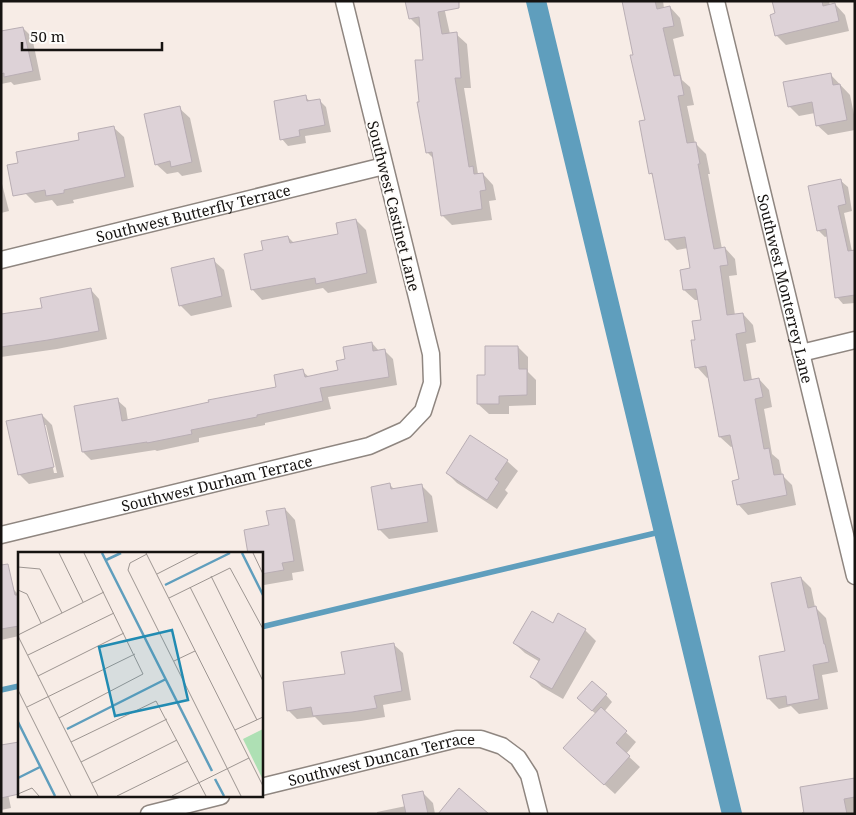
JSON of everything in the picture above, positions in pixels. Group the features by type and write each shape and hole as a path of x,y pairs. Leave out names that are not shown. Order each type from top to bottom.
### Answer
{"street":[{"name":"Southwest Castinet Lane","path":"344,1 431,354 432,383 423,411"},
{"name":"Southwest Monterrey Lane","path":"716,1 855,576"},
{"name":"Southwest Butterfly Terrace","path":"1,260 384,166"},
{"path":"801,353 855,340"},
{"name":"Southwest Durham Terrace","path":"1,534 369,446 405,430 423,411"},
{"name":"Southwest Duncan Terrace","path":"262,786 457,739 481,740 502,746 518,758 529,775 539,814"},
{"path":"149,814 213,798"}],"building":[{"path":"405,1 459,1 459,8 438,12 442,34 457,32 461,78 455,78 469,167 473,166 474,174 483,173 486,190 480,191 482,209 441,216 432,152 426,153 417,102 419,102 415,60 423,60 419,17 409,19"},
{"path":"622,1 655,1 657,9 670,6 674,26 663,28 674,76 680,75 684,95 678,96 687,143 696,142 700,164 698,164 714,249 725,247 728,265 720,266 727,315 743,313 746,332 736,334 744,381 759,378 763,397 755,399 764,449 769,448 774,475 783,474 787,495 737,505 732,481 739,479 730,435 719,437 706,366 695,368 691,340 695,340 692,321 701,320 696,289 683,290 680,270 690,268 685,237 665,240 652,173 649,174 639,121 645,120 630,55 633,55"},
{"path":"772,1 822,1 823,6 835,3 839,21 775,36 770,15 775,13"},
{"path":"23,27 33,71 4,77 4,73 1,74 1,31"},
{"path":"831,73 833,85 840,84 847,120 816,126 812,102 788,107 783,82"},
{"path":"306,95 307,101 320,99 325,125 299,130 300,136 280,140 274,101"},
{"path":"180,106 192,162 171,167 170,161 155,165 144,114"},
{"path":"114,126 125,177 64,190 64,193 46,196 45,190 13,196 7,165 18,163 16,152 79,140 78,133"},
{"path":"841,179 846,204 838,206 848,251 855,250 855,295 835,298 826,229 817,231 808,186"},
{"path":"356,219 367,273 316,284 315,278 251,290 244,254 263,250 261,241 288,236 290,243 338,234 336,223"},
{"path":"214,258 222,296 179,306 171,268"},
{"path":"91,288 99,331 1,347 1,314 42,308 40,298"},
{"path":"372,342 373,351 385,349 389,377 320,388 323,401 191,430 192,434 147,443 82,452 74,406 118,398 122,421 209,402 208,400 276,387 274,375 303,369 305,377 338,370 336,361 345,359 343,347"},
{"path":"485,346 518,346 519,369 527,369 527,395 499,396 499,404 477,404 477,375 485,375"},
{"path":"42,414 54,467 18,475 6,421"},
{"path":"470,435 508,460 495,479 499,482 487,500 446,473"},
{"path":"390,483 391,489 422,484 428,522 378,530 371,487"},
{"path":"285,508 294,561 282,563 284,570 262,574 262,552 248,552 244,530 269,525 266,511"},
{"path":"8,564 15,595 18,595 18,626 1,629 1,565"},
{"path":"801,577 808,608 816,606 829,662 813,665 819,699 787,705 786,696 767,699 759,656 785,651 771,583"},
{"path":"532,611 553,623 558,613 586,629 552,689 530,677 540,659 513,643"},
{"path":"394,643 402,691 374,696 377,708 313,716 311,707 287,711 283,682 345,674 341,652"},
{"path":"592,681 607,694 592,711 577,698"},
{"path":"601,707 627,731 616,743 630,756 604,785 563,748"},
{"path":"18,742 18,794 1,798 1,745"},
{"path":"855,778 855,797 844,799 847,814 804,814 800,787"},
{"path":"459,788 489,814 438,814"},
{"path":"423,791 428,814 406,814 402,795"}],"waterway":[{"path":"536,1 732,814"},
{"path":"262,627 664,531"},
{"path":"1,690 18,686"}]}
